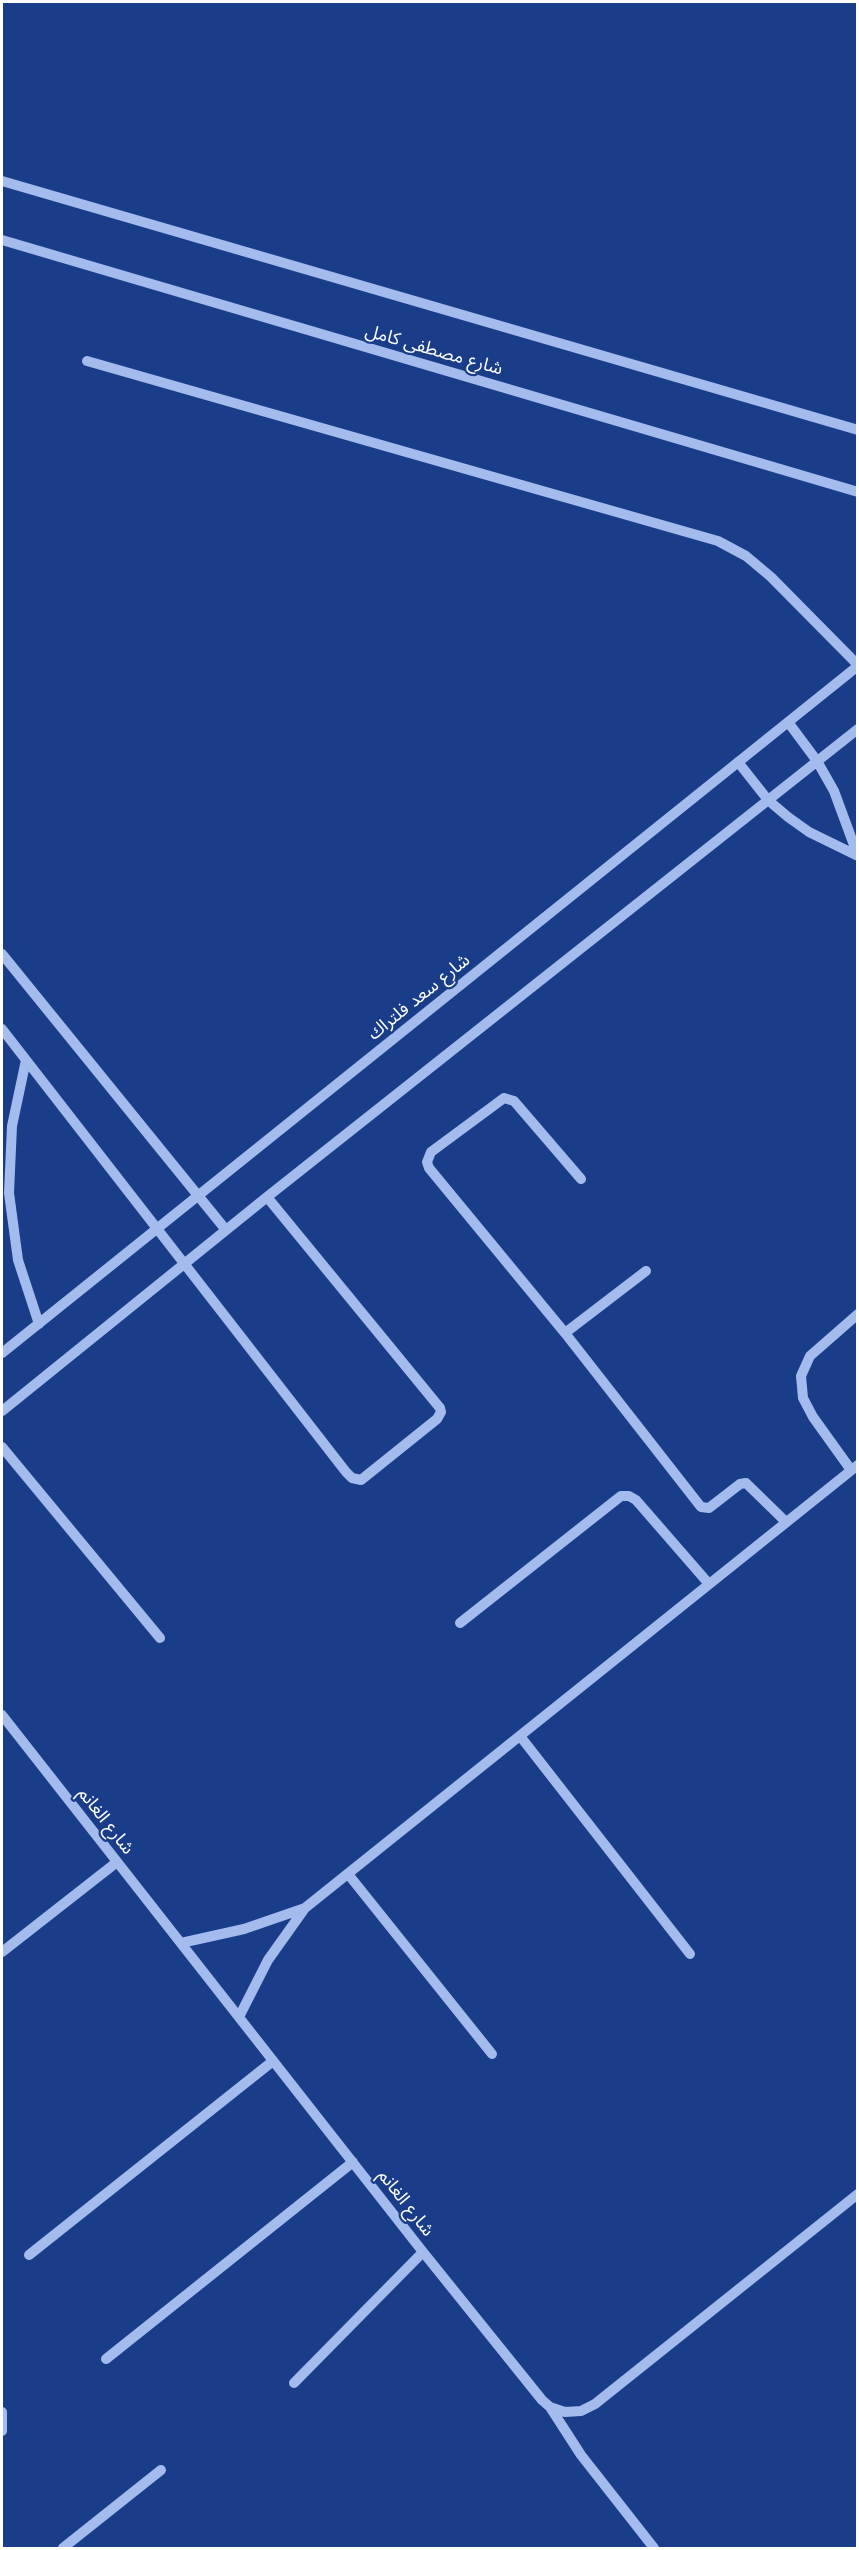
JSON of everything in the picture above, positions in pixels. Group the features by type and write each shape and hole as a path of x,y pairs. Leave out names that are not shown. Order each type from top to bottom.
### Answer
{"street":[{"path":"2,181 858,430"},
{"name":"شارع مصطفى كامل","path":"2,240 858,492"},
{"path":"87,361 718,541 746,556 771,577 858,666"},
{"path":"837,486 858,499"},
{"name":"شارع سعد فلتراك","path":"2,1353 858,666"},
{"path":"788,722 817,761 834,791 857,856"},
{"path":"2,1412 267,1197 858,729"},
{"path":"738,762 768,800 809,832 857,856"},
{"path":"2,954 226,1230"},
{"path":"2,1029 346,1472 352,1478 361,1480 437,1419 441,1412 440,1408 267,1197"},
{"path":"26,1060 12,1126 9,1193 18,1260 39,1324"},
{"path":"580,1179 514,1101 504,1098 431,1152 427,1162 429,1168 565,1333 701,1507 709,1508 740,1484 746,1483 786,1522"},
{"path":"565,1333 646,1271"},
{"path":"239,2017 268,1960 305,1908 854,1468 813,1417 802,1398 801,1376 810,1356 858,1314"},
{"path":"2,1447 160,1638"},
{"path":"460,1623 621,1496 629,1496 636,1500 709,1584"},
{"name":"شارع الغانم","path":"2,1715 423,2252 550,2407 581,2455 654,2548"},
{"path":"520,1736 690,1954"},
{"path":"2,1952 117,1862"},
{"path":"348,1874 492,2054"},
{"path":"181,1943 244,1929 305,1908"},
{"path":"29,2255 273,2061"},
{"path":"105,2359 353,2162"},
{"path":"550,2407 565,2412 580,2411 595,2404 858,2194"},
{"path":"294,2383 423,2252"},
{"path":"2,2412 2,2431"},
{"path":"63,2548 161,2470"}]}
